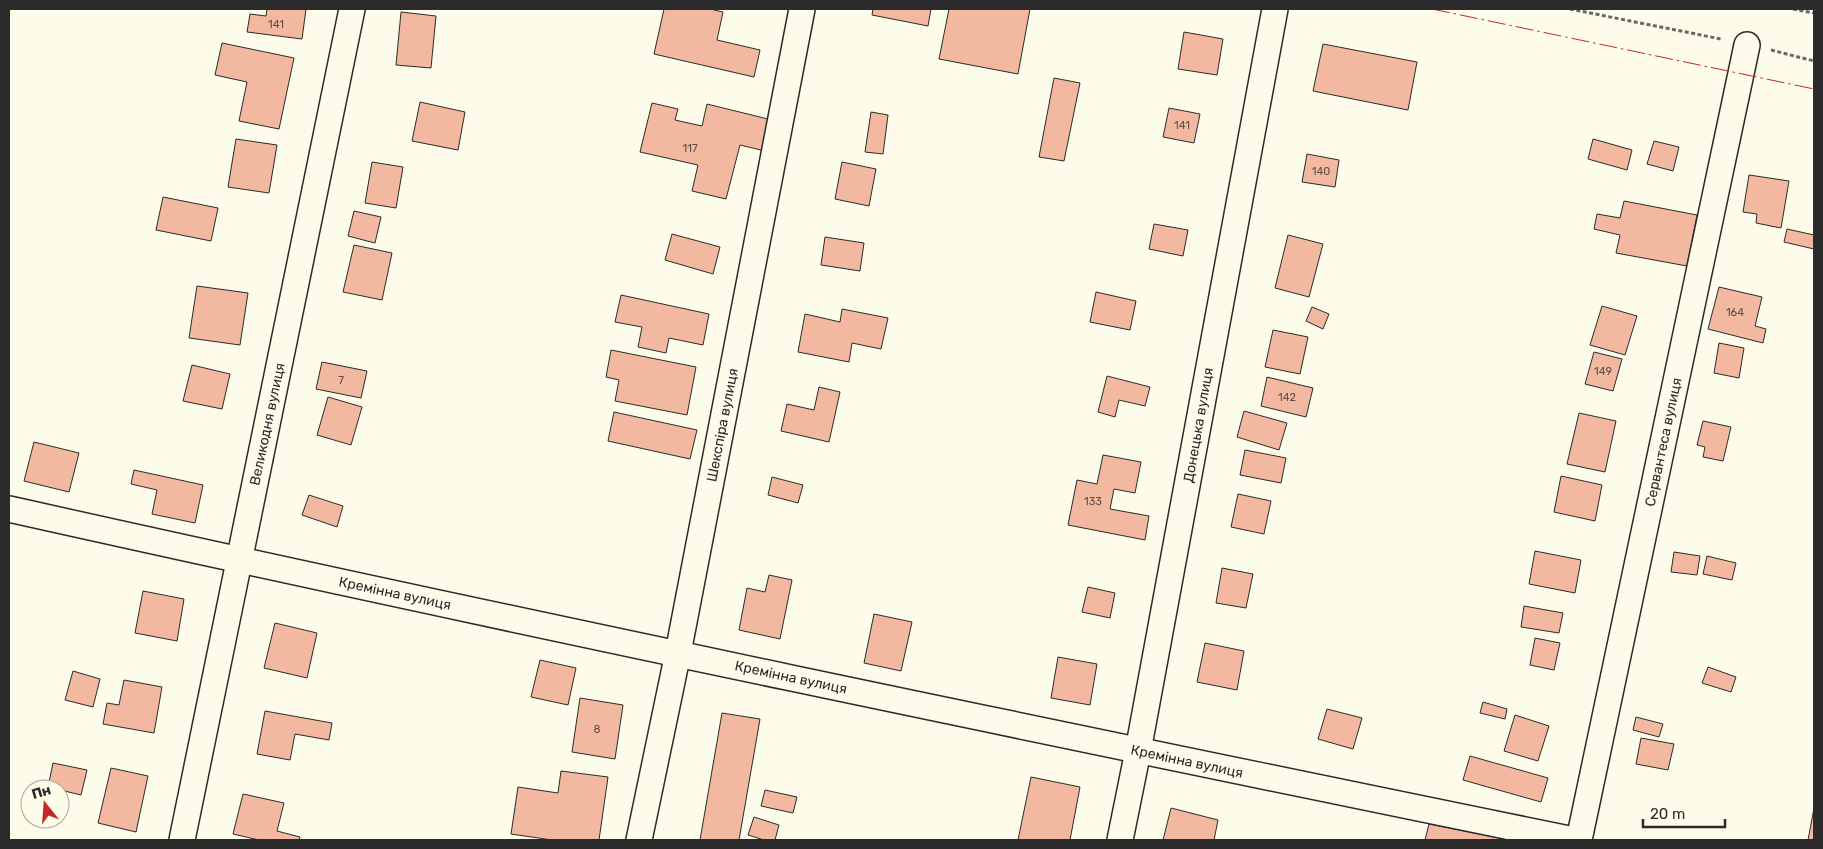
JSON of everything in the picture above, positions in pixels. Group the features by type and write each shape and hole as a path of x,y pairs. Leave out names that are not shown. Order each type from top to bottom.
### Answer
{"street":[{"name":"Великодня вулиця","path":"182,840 352,9"},
{"name":"Шекспіра вулиця","path":"639,840 678,653 802,9"},
{"name":"Донецька вулиця","path":"1120,840 1275,9"},
{"name":"Сервантеса вулиця","path":"1579,840 1747,45"},
{"name":"Кремінна вулиця","path":"9,509 678,653 1574,840"}],"path":[{"path":"1570,9 1814,60"},
{"path":"1793,9 1814,13"}],"building":[{"path":"267,9 306,9 302,39 247,32 250,14 266,16"},
{"path":"664,9 710,9 723,12 717,40 760,50 754,77 654,54"},
{"path":"873,9 931,9 928,26 872,15"},
{"path":"949,9 1030,9 1018,74 939,59"},
{"path":"401,12 436,16 431,68 396,65"},
{"path":"1184,32 1223,39 1217,75 1178,69"},
{"path":"222,43 294,58 279,129 239,121 247,82 215,75"},
{"path":"1323,44 1417,62 1408,110 1313,91"},
{"path":"1054,78 1080,83 1064,161 1039,157"},
{"path":"420,102 465,112 458,150 412,141"},
{"path":"652,103 678,109 675,120 702,126 707,104 772,120 765,151 740,145 726,199 692,191 698,165 640,152"},
{"path":"1169,108 1200,114 1194,143 1163,137"},
{"path":"871,112 888,115 883,154 865,152"},
{"path":"236,139 277,145 269,193 228,187"},
{"path":"1593,139 1632,150 1627,170 1588,159"},
{"path":"1654,141 1679,147 1673,171 1647,164"},
{"path":"1307,154 1339,160 1335,187 1302,182"},
{"path":"372,162 403,167 396,208 365,203"},
{"path":"842,162 876,169 869,206 835,199"},
{"path":"1749,175 1789,181 1781,228 1756,223 1757,214 1743,212"},
{"path":"163,197 218,208 211,241 156,230"},
{"path":"1624,201 1697,215 1687,266 1616,253 1620,235 1594,229 1597,214 1620,218"},
{"path":"354,211 381,217 375,243 348,236"},
{"path":"1154,224 1188,230 1183,256 1149,249"},
{"path":"1787,229 1814,235 1814,249 1784,242"},
{"path":"672,234 720,247 713,274 665,260"},
{"path":"1288,235 1323,244 1309,297 1275,288"},
{"path":"825,237 864,243 860,271 821,265"},
{"path":"354,245 392,253 382,300 343,292"},
{"path":"197,286 248,293 240,345 189,338"},
{"path":"1719,287 1762,297 1755,326 1766,329 1763,343 1708,329"},
{"path":"1096,292 1136,301 1130,330 1090,322"},
{"path":"621,295 709,314 703,345 669,338 666,353 638,347 642,327 615,322"},
{"path":"1602,306 1637,316 1625,355 1590,345"},
{"path":"1312,307 1329,314 1323,329 1306,321"},
{"path":"842,309 888,318 881,349 852,343 849,362 798,352 805,314 840,322"},
{"path":"1273,330 1308,337 1300,374 1265,367"},
{"path":"1719,343 1744,348 1739,378 1714,373"},
{"path":"611,350 696,367 687,415 615,401 619,380 606,377"},
{"path":"1594,352 1622,359 1613,391 1585,384"},
{"path":"322,362 367,371 361,398 316,389"},
{"path":"192,365 230,374 222,409 183,401"},
{"path":"1107,376 1150,387 1145,406 1119,400 1115,417 1098,412"},
{"path":"1267,377 1313,388 1306,417 1261,406"},
{"path":"819,387 840,392 829,442 781,431 787,404 814,410"},
{"path":"328,397 362,407 351,445 317,435"},
{"path":"1244,411 1287,423 1279,450 1237,437"},
{"path":"614,412 697,430 690,459 608,441"},
{"path":"1579,413 1616,421 1605,472 1567,464"},
{"path":"1703,421 1731,427 1723,461 1703,457 1705,447 1697,445"},
{"path":"34,442 79,453 69,492 24,481"},
{"path":"1245,450 1286,458 1281,483 1240,475"},
{"path":"1103,455 1141,462 1135,493 1114,489 1110,509 1149,516 1145,540 1068,525 1077,480 1097,484"},
{"path":"134,470 203,485 195,523 152,514 157,490 131,484"},
{"path":"1561,476 1602,485 1595,521 1554,512"},
{"path":"772,477 803,485 798,503 768,495"},
{"path":"1238,494 1271,501 1264,534 1231,527"},
{"path":"309,495 343,506 337,527 302,515"},
{"path":"1535,551 1581,560 1575,593 1529,584"},
{"path":"1674,552 1700,556 1697,575 1671,572"},
{"path":"1707,556 1736,563 1732,580 1703,574"},
{"path":"1222,568 1253,574 1246,608 1216,603"},
{"path":"769,575 792,580 780,639 739,630 747,588 765,592"},
{"path":"1088,587 1115,593 1110,618 1082,612"},
{"path":"143,591 184,599 177,641 135,633"},
{"path":"1524,606 1563,613 1559,633 1521,627"},
{"path":"874,614 912,622 901,671 864,663"},
{"path":"275,623 317,633 307,678 264,668"},
{"path":"1535,638 1560,643 1554,670 1530,665"},
{"path":"1205,643 1244,651 1237,690 1197,682"},
{"path":"1058,657 1097,664 1090,705 1051,698"},
{"path":"540,660 576,668 568,705 531,697"},
{"path":"1708,667 1736,677 1731,692 1702,683"},
{"path":"73,671 100,679 93,707 65,700"},
{"path":"124,680 162,687 154,733 103,724 107,703 119,705"},
{"path":"580,698 623,705 615,759 572,752"},
{"path":"1483,702 1507,709 1505,719 1480,713"},
{"path":"1327,709 1362,718 1353,749 1318,739"},
{"path":"265,711 332,723 329,740 295,734 290,760 257,754"},
{"path":"722,713 760,719 739,840 700,840"},
{"path":"1515,715 1549,726 1538,761 1504,751"},
{"path":"1636,717 1663,724 1659,737 1633,730"},
{"path":"1641,738 1674,744 1668,770 1636,764"},
{"path":"1470,756 1548,778 1541,802 1463,780"},
{"path":"53,763 87,770 81,795 70,792 70,779 50,779"},
{"path":"111,768 148,776 136,832 98,823"},
{"path":"561,771 608,777 599,840 552,840 511,834 518,787 558,793"},
{"path":"1031,777 1080,787 1070,840 1018,840"},
{"path":"765,790 797,797 793,813 761,806"},
{"path":"243,794 284,803 277,831 300,837 299,840 259,840 233,834"},
{"path":"1171,808 1218,820 1214,840 1163,840"},
{"path":"1814,808 1814,840 1808,840"},
{"path":"754,817 779,825 775,840 764,840 748,835"},
{"path":"1429,824 1509,840 1425,840"}],"power":[{"path":"1432,9 1814,89"}]}
